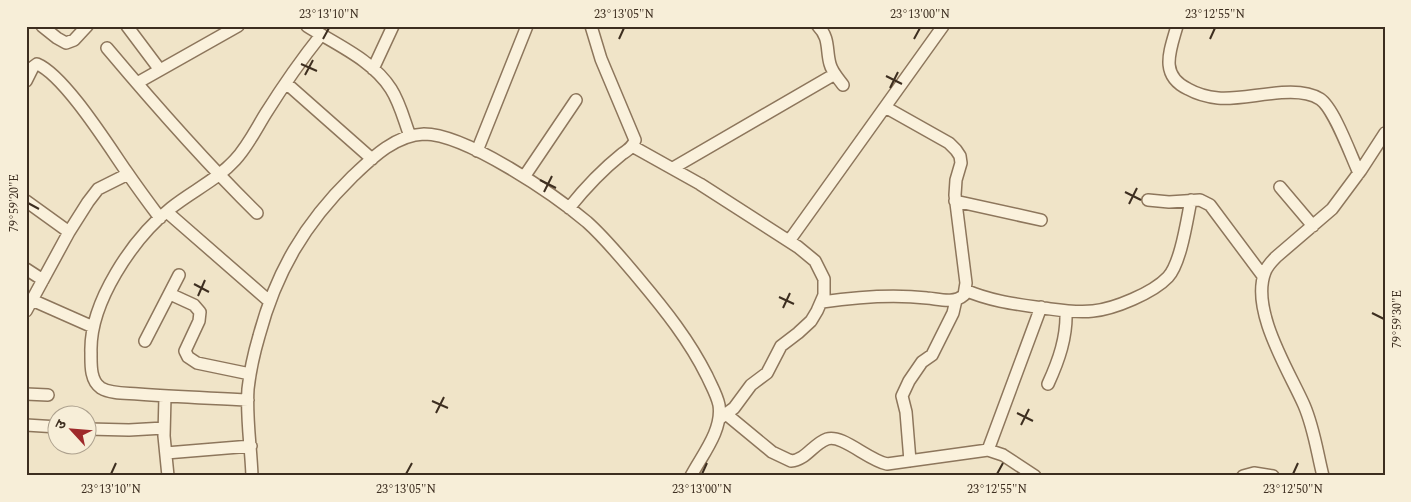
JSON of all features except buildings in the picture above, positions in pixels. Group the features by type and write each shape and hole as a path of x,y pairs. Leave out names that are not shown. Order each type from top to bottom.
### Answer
{"street":[{"path":"42,26 66,43 74,40 87,26"},
{"path":"126,26 160,70"},
{"path":"137,83 238,26"},
{"path":"307,26 357,57 383,79 396,98 410,136"},
{"path":"372,69 393,26"},
{"path":"477,151 527,26"},
{"path":"569,208 605,168 634,143 634,135 625,118 616,91 598,50 591,26"},
{"path":"818,26 825,33 829,62 843,85"},
{"path":"789,241 943,26"},
{"path":"1177,26 1168,64 1170,73 1175,81 1194,92 1218,98 1297,93 1318,98 1329,108 1359,173"},
{"path":"248,400 164,396 111,391 101,388 97,384 92,372 90,343 92,327 101,303 124,262 140,240 163,215 235,161 320,35"},
{"path":"107,48 218,175 257,213"},
{"path":"26,81 35,65 39,65 46,70 78,104 128,174 163,215 270,301"},
{"path":"673,168 835,74"},
{"path":"286,83 372,159"},
{"path":"524,177 576,100"},
{"path":"822,302 886,296 956,300 964,295 966,283 955,201 956,180 961,163 960,156 949,143 885,107"},
{"path":"1322,476 1312,427 1304,405 1277,353 1261,290 1269,264 1332,209 1359,173 1385,133"},
{"path":"252,476 248,400 250,374 263,321 283,269 307,227 340,189 372,159 398,141 410,136 426,134 443,137 477,151 524,177 587,223 629,267 661,305 690,345 716,394 722,416 785,460 791,462 801,459 820,442 829,438 844,441 879,462 894,464 988,450 1003,455 1035,476"},
{"path":"632,146 673,168 808,254 821,270 825,286 822,302 817,312 804,328 778,350 767,374 751,385 738,403 722,416 716,431 691,476"},
{"path":"26,312 69,232 88,202 98,189 128,174"},
{"path":"1280,187 1313,226"},
{"path":"1148,200 1169,202 1200,200 1210,205 1264,276"},
{"path":"965,290 994,300 1066,311 1080,312 1108,309 1141,295 1168,277 1177,261 1191,200"},
{"path":"26,201 69,232"},
{"path":"955,201 1041,220"},
{"path":"26,269 43,280"},
{"path":"144,342 179,275"},
{"path":"170,294 194,305 200,312 199,320 186,351 188,358 197,363 250,374"},
{"path":"32,300 92,327"},
{"path":"910,461 906,412 902,396 909,381 922,362 932,355 953,313 956,300"},
{"path":"988,450 1041,307"},
{"path":"1048,384 1058,362 1064,338 1066,311"},
{"path":"26,394 48,395"},
{"path":"164,396 164,428 168,476"},
{"path":"26,425 48,426"},
{"path":"98,429 164,428"},
{"path":"166,453 250,446"},
{"path":"1244,476 1254,473 1273,476"}]}
